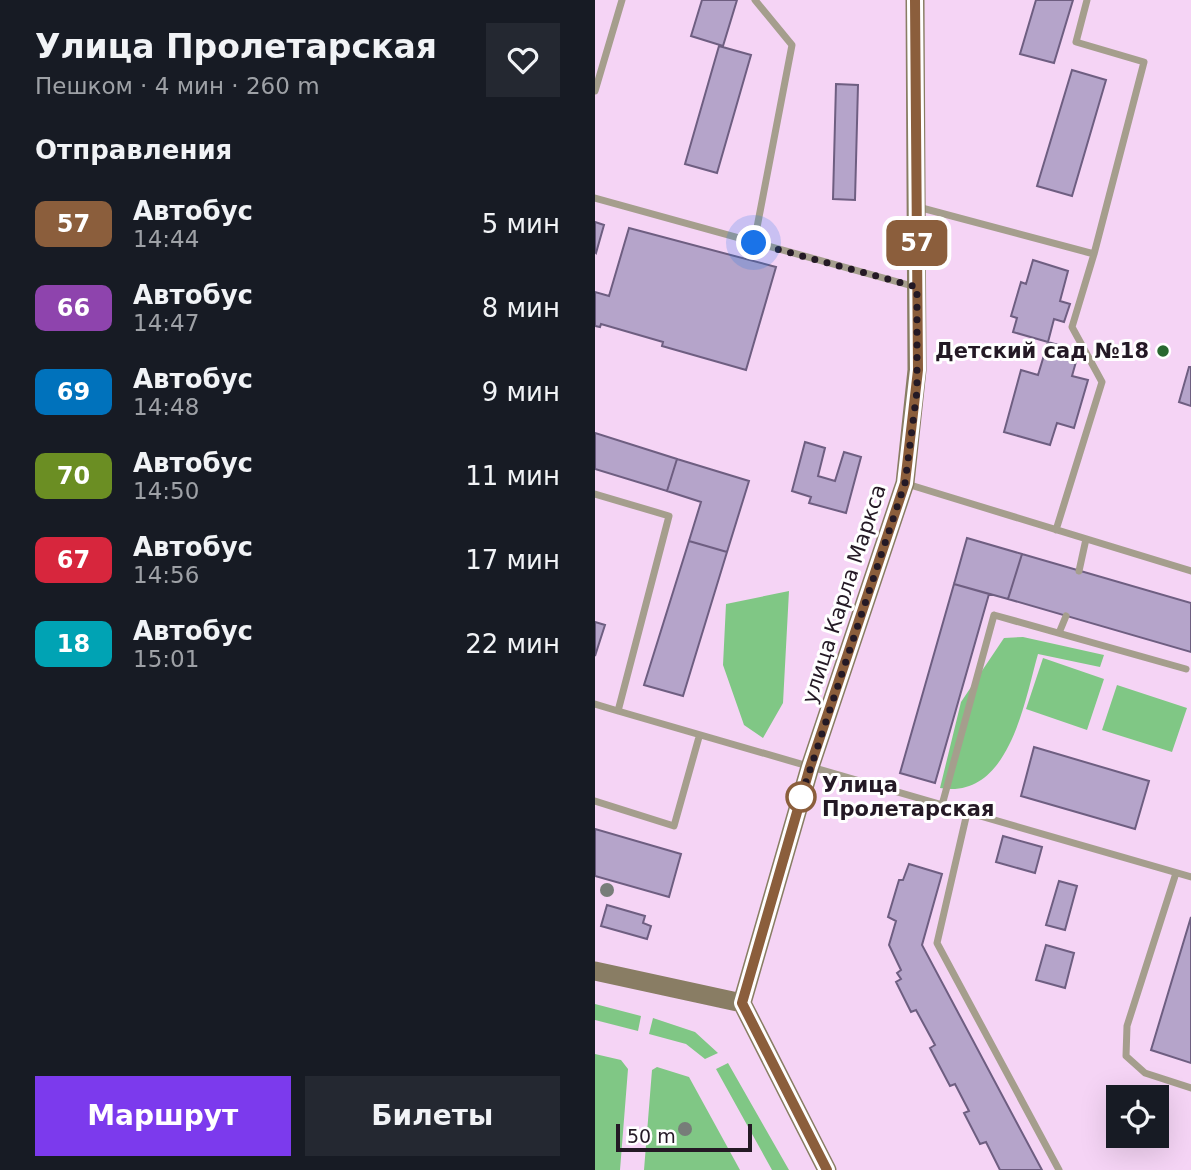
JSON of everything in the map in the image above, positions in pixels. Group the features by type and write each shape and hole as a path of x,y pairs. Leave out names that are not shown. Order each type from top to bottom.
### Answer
{"street":[{"name":"улица Карла Маркса","path":"742,1003 810,767 905,483 917,391 915,0"},
{"path":"595,971 742,1003 827,1170"}],"lane":[{"path":"595,91 622,0"},
{"path":"754,243 792,45 755,0"},
{"path":"1056,530 1102,382 1072,327 1144,62 1076,42 1087,0"},
{"path":"595,198 917,287"},
{"path":"918,206 1094,254"},
{"path":"905,483 1191,571"},
{"path":"595,494 669,516 618,711"},
{"path":"1079,571 1086,539"},
{"path":"942,805 995,615 1186,669"},
{"path":"1059,633 1066,617"},
{"path":"595,704 699,737 1191,877"},
{"path":"595,801 674,826 699,737"},
{"path":"967,813 937,943 1059,1170"},
{"path":"1177,873 1127,1026 1126,1056 1145,1073 1191,1088"}],"green space":[{"path":"789,591 783,703 763,738 744,725 723,665 726,604"},
{"path":"1023,637 1104,655 1100,667 1038,654 1019,721 998,764 982,779 963,788 940,788 961,702 1004,638"},
{"path":"1043,658 1104,679 1087,730 1026,709"},
{"path":"1117,685 1187,708 1172,752 1102,730"},
{"path":"595,1004 641,1016 638,1031 595,1020"},
{"path":"653,1018 695,1032 718,1053 705,1059 686,1044 649,1034"},
{"path":"595,1054 621,1060 628,1069 620,1170 595,1170"},
{"path":"728,1063 789,1170 772,1170 716,1069"},
{"path":"657,1067 689,1077 740,1170 644,1170 652,1070"}],"building":[{"path":"702,0 737,0 723,46 691,36"},
{"path":"1036,0 1073,0 1054,63 1020,54"},
{"path":"719,46 751,55 717,173 685,164"},
{"path":"1072,70 1106,80 1072,196 1037,186"},
{"path":"836,84 858,85 855,200 833,199"},
{"path":"595,222 604,225 596,253 595,252"},
{"path":"629,228 776,267 746,370 662,346 663,342 601,324 600,327 595,326 595,292 609,296"},
{"path":"1033,260 1068,271 1060,301 1070,304 1064,322 1054,319 1048,342 1013,332 1017,318 1011,316 1021,282 1026,284"},
{"path":"1048,342 1079,351 1072,376 1088,380 1074,428 1057,423 1050,445 1004,432 1021,370 1038,375"},
{"path":"1191,367 1191,406 1179,402"},
{"path":"595,433 677,459 667,491 595,469"},
{"path":"805,442 825,448 818,476 835,481 844,452 861,457 846,513 809,503 811,497 792,491"},
{"path":"677,459 749,481 727,552 689,541 701,502 667,491"},
{"path":"967,538 1022,554 1008,599 954,584"},
{"path":"689,541 727,552 683,696 644,685"},
{"path":"1022,554 1191,603 1191,652 1008,599"},
{"path":"954,584 989,594 935,783 900,773"},
{"path":"595,622 605,625 595,656"},
{"path":"1034,747 1149,781 1135,829 1021,796"},
{"path":"595,829 681,854 669,897 595,876"},
{"path":"1003,836 1042,847 1035,873 996,862"},
{"path":"909,864 942,874 922,945 1042,1170 1000,1170 986,1142 980,1144 964,1113 969,1111 955,1084 950,1086 930,1048 935,1045 916,1010 911,1012 896,982 901,979 897,973 901,970 889,945 896,921 888,917 899,880 903,880"},
{"path":"1059,881 1077,886 1065,930 1046,925"},
{"path":"607,905 645,916 643,923 651,926 647,939 601,926"},
{"path":"1191,917 1191,1063 1151,1050"},
{"path":"1046,945 1074,953 1065,988 1036,980"}],"bus line":[{"name":"57","path":"827,1170 742,1003 810,767 905,483 918,370 915,0"}],"place":[{"name":"Детский сад №18","path":"1163,351"},
{"name":"Улица Пролетарская","path":"801,797"}],"route":[{"path":"754,243 917,287 917,391 905,483 801,797"}]}
